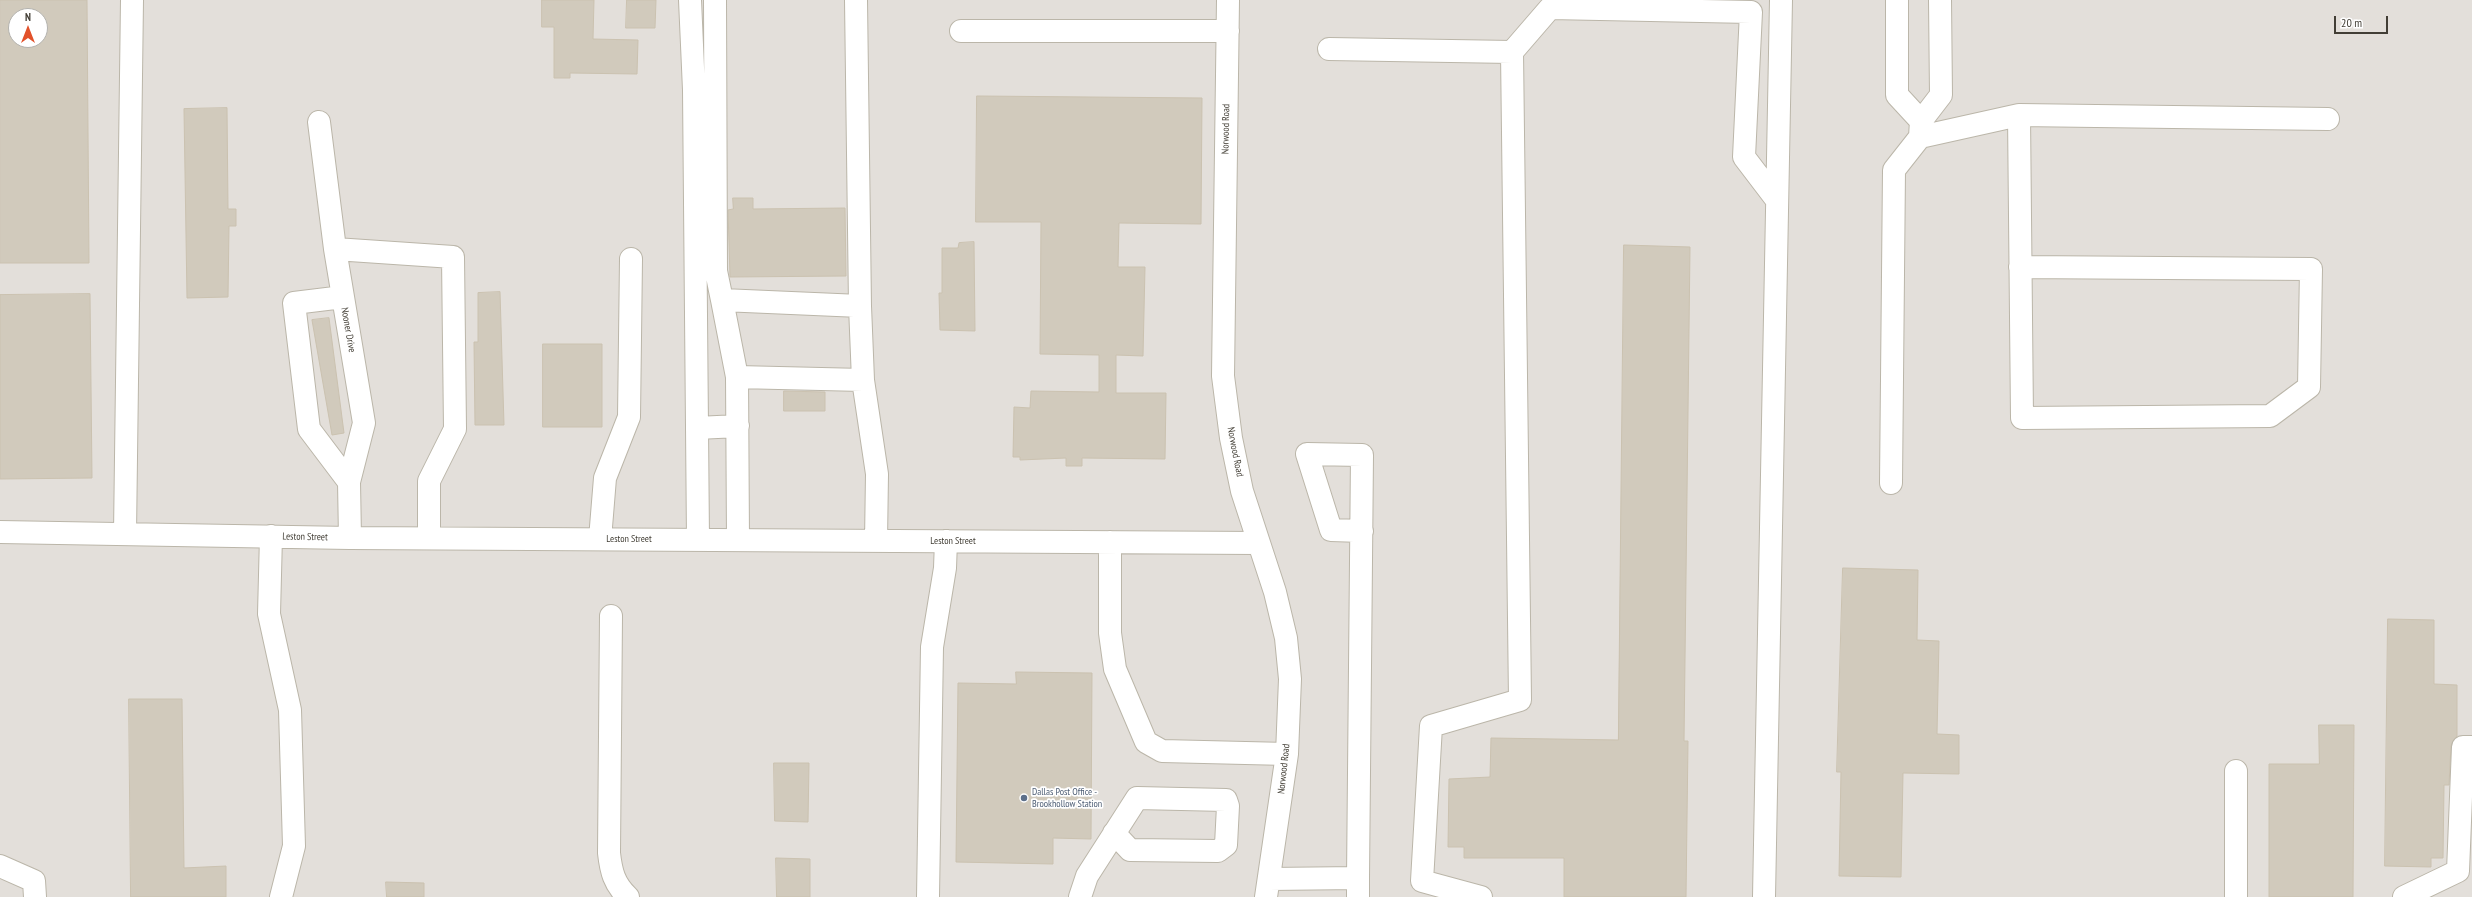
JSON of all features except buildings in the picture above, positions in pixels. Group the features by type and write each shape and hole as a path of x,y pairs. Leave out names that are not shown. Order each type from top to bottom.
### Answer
{"street":[{"path":"125,534 132,0"},
{"path":"690,0 694,90 698,540"},
{"path":"715,0 716,271 738,377 738,540"},
{"path":"856,0 860,306 863,380 877,474 876,541"},
{"name":"Norwood Road","path":"1228,0 1224,376 1231,438 1242,491 1274,592 1286,638 1290,679 1287,754 1268,888"},
{"path":"1764,897 1776,199 1781,0"},
{"path":"1897,0 1897,95 1920,129"},
{"path":"1891,483 1894,170 1941,95 1940,0"},
{"path":"1480,897 1422,880 1431,726 1520,700 1512,52 1550,8 1751,12 1744,157 1776,199"},
{"path":"961,32 1228,31"},
{"path":"1328,49 1512,52"},
{"path":"1920,129 2019,115 2328,119"},
{"path":"2019,115 2020,268 2022,418 2270,416 2309,387 2311,269 2020,268"},
{"name":"Nooner Drive","path":"318,122 335,249 364,423 349,482 350,538"},
{"path":"335,249 454,257 455,429 429,481 429,538"},
{"path":"600,539 604,478 629,418 631,258"},
{"path":"343,297 294,303 310,429 349,482"},
{"path":"722,300 860,306"},
{"path":"738,377 863,380"},
{"path":"697,428 738,426"},
{"path":"1268,888 1358,887 1362,531"},
{"name":"Leston Street","path":"0,532 350,538 1258,543"},
{"path":"271,536 269,614 290,710 294,839 294,846 281,897"},
{"path":"928,897 932,647 945,568 946,541"},
{"path":"1110,542 1110,633 1115,669 1146,742 1162,751 1287,754"},
{"path":"611,616 609,853 612,875 620,889 628,897"},
{"path":"2404,897 2458,871 2463,747 2472,747"},
{"path":"2236,771 2236,897"},
{"path":"1080,897 1086,876 1136,798 1226,800 1228,806 1226,845 1218,851 1130,850 1114,834"},
{"path":"0,866 34,880 35,897"}],"shaded area":[{"path":"0,0 2472,0 2472,897 0,897"}],"place":[{"name":"Dallas Post Office - Brookhollow Station","path":"1024,798"}]}
